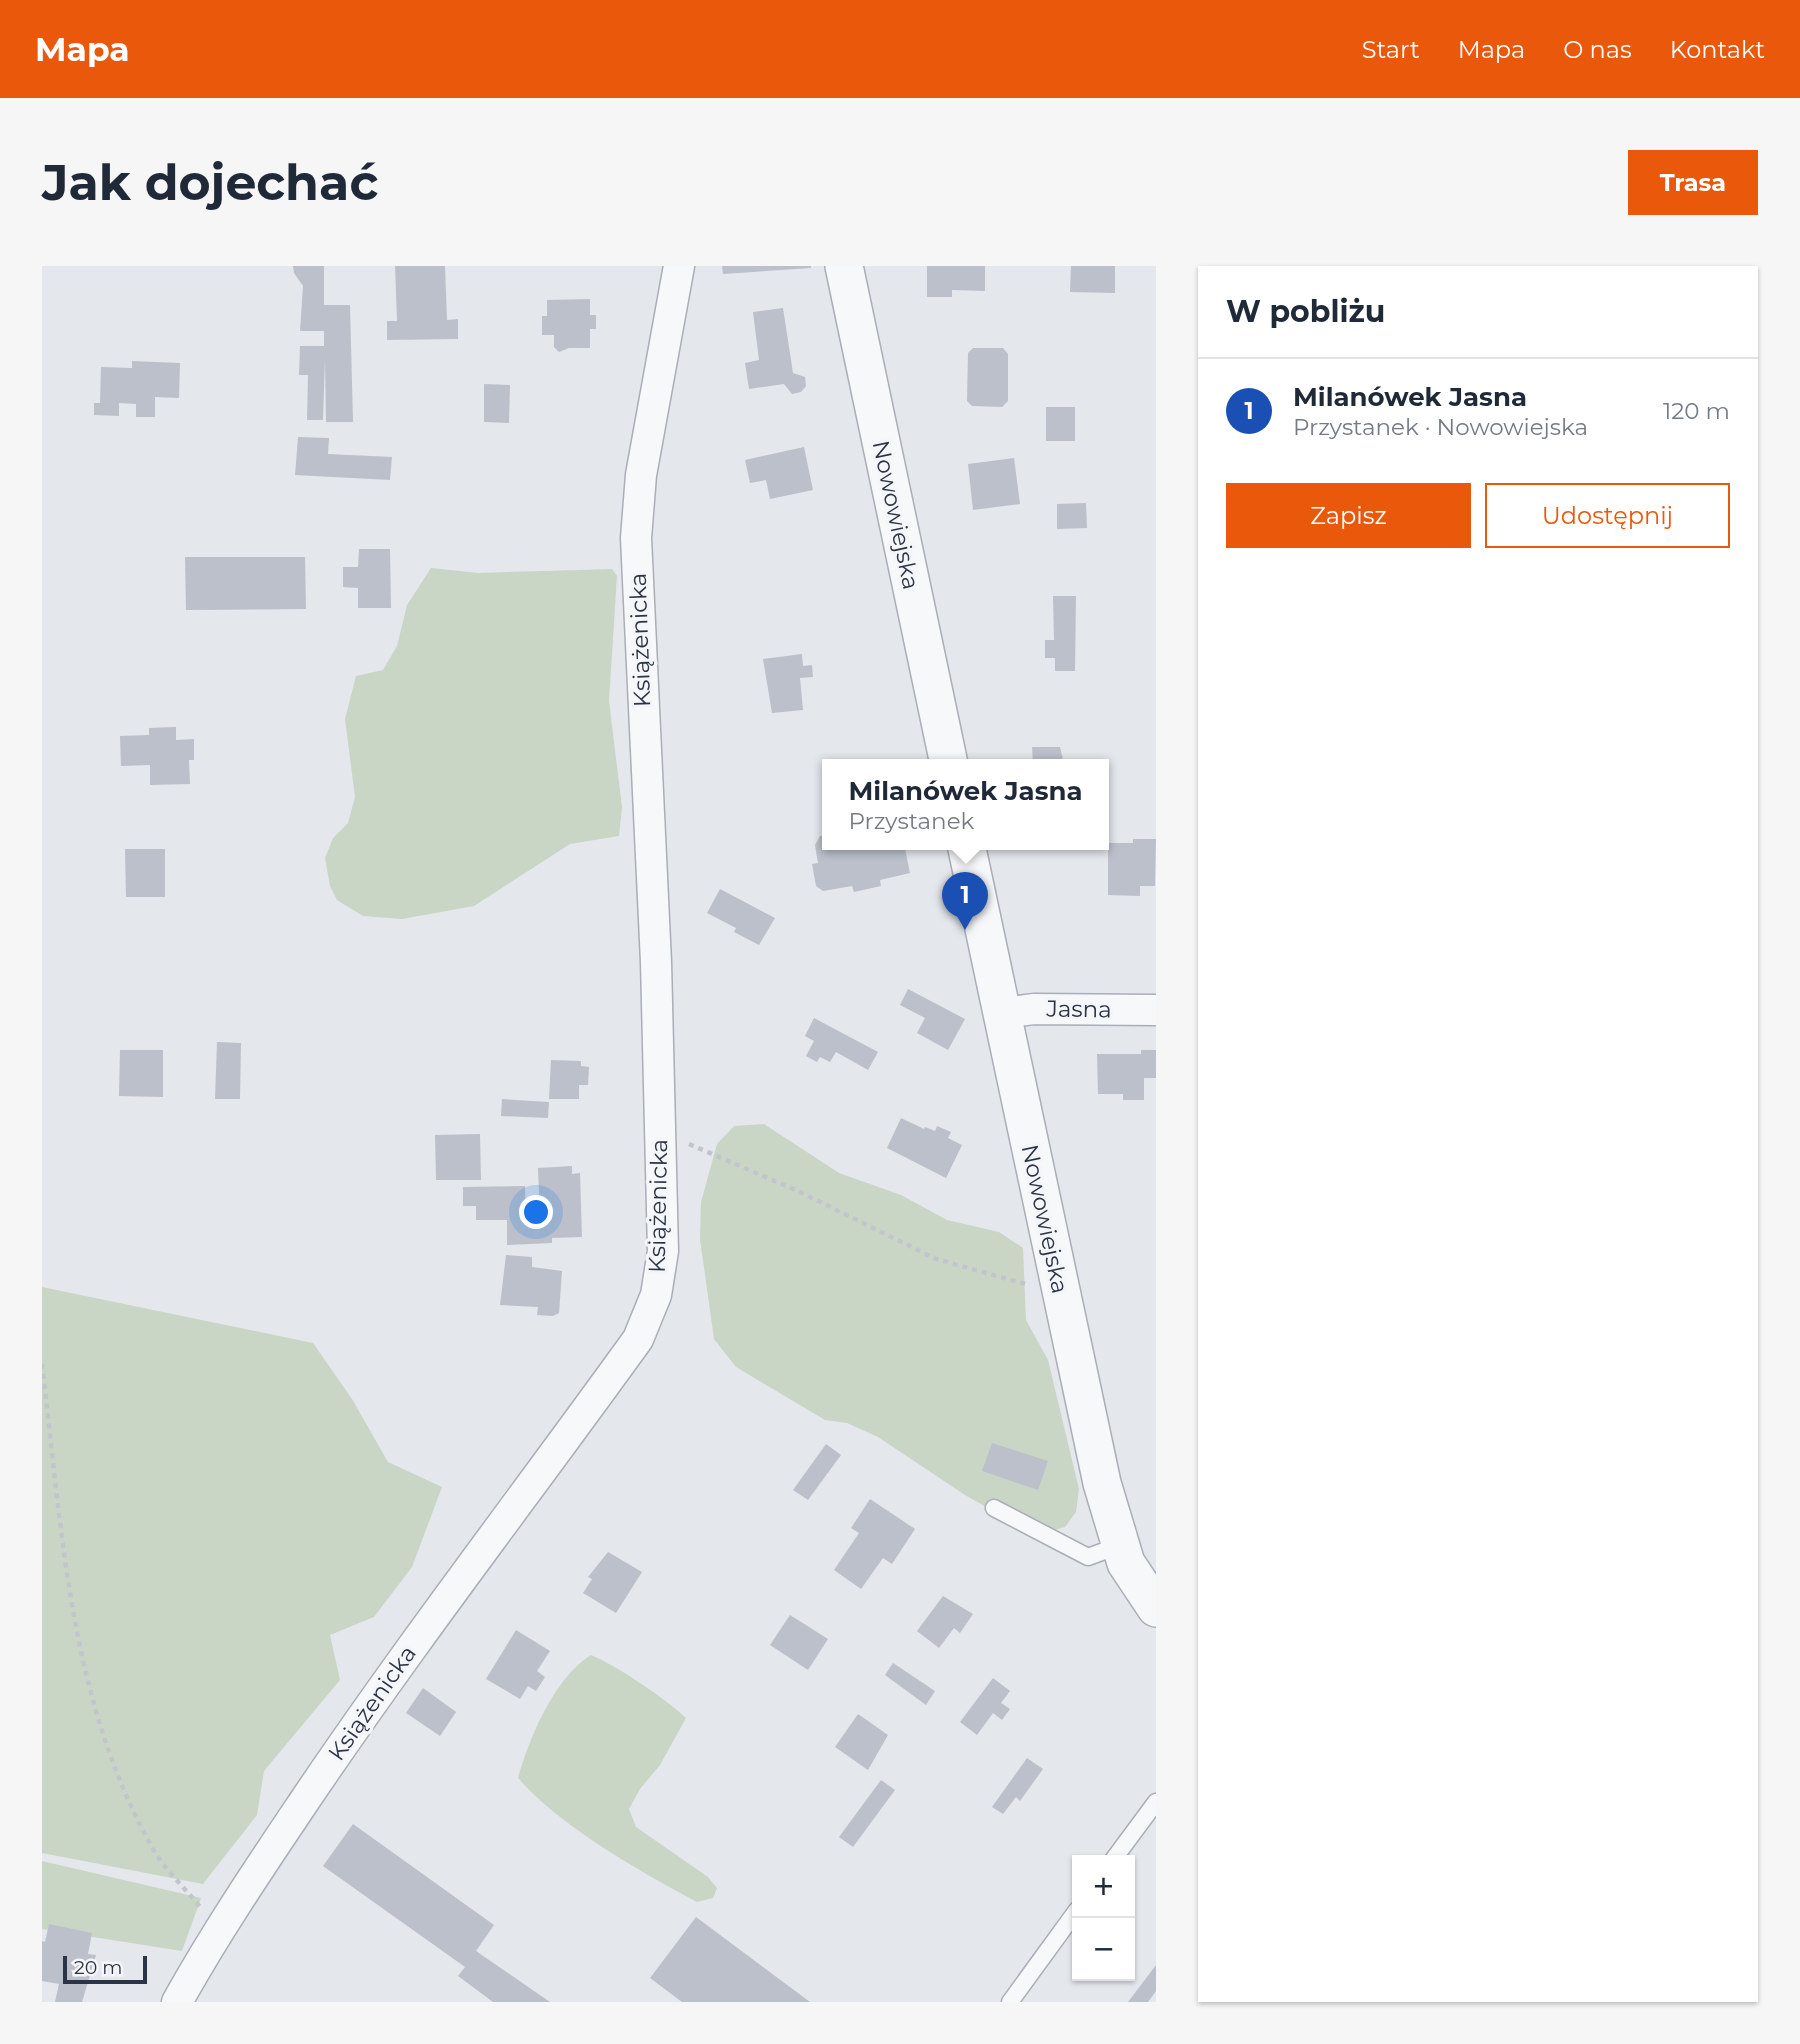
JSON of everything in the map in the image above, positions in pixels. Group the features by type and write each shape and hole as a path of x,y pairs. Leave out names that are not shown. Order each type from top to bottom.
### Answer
{"street":[{"name":"Książenicka","path":"177,2002 218,1928 438,1609 638,1339 656,1295 663,1251 656,962 636,538 641,475 679,266"},
{"name":"Nowowiejska","path":"844,266 948,759"},
{"name":"Nowowiejska","path":"967,850 1060,1293 1118,1546 1151,1592"},
{"name":"Jasna","path":"1002,1013 1034,1009 1156,1010"}],"lane":[{"path":"994,1508 1088,1557 1118,1546"},
{"path":"1118,1855 1156,1802"},
{"path":"1010,2002 1072,1917"}],"path":[{"path":"659,1131 798,1191 936,1259 1060,1293"},
{"path":"42,1364 76,1637 110,1761 154,1851 218,1928"}],"green space":[{"path":"431,568 478,573 612,569 617,576 609,701 622,807 619,836 570,844 474,906 402,919 363,916 337,900 330,886 325,858 333,838 348,823 355,797 345,719 356,676 383,670 397,646 407,605"},
{"path":"764,1124 839,1173 901,1195 947,1220 999,1232 1023,1248 1026,1320 1048,1360 1079,1489 1076,1512 1065,1527 1043,1533 1011,1521 965,1495 878,1437 847,1423 825,1420 736,1367 714,1339 700,1239 701,1202 717,1144 734,1126"},
{"path":"42,1287 313,1343 352,1399 388,1462 442,1487 412,1567 374,1617 330,1635 340,1680 264,1771 257,1815 203,1884 42,1853"},
{"path":"591,1655 640,1683 686,1718 660,1765 640,1789 629,1809 636,1827 708,1877 717,1888 713,1898 697,1902 626,1862 556,1814 518,1778 536,1727 555,1693 578,1665"},
{"path":"42,1861 201,1898 182,1951 42,1929"}],"building":[{"path":"293,266 324,266 324,305 350,305 353,422 326,422 325,359 323,420 307,420 308,375 299,375 300,346 324,346 324,331 300,331 303,286 294,273"},
{"path":"395,266 445,266 447,320 458,319 458,339 387,340 387,321 397,321"},
{"path":"722,266 811,266 811,268 723,274"},
{"path":"927,266 985,266 985,291 952,290 952,297 927,297"},
{"path":"1071,266 1115,266 1115,293 1070,292"},
{"path":"590,299 590,315 596,315 596,329 590,329 590,348 569,348 559,352 554,347 554,335 542,335 542,316 547,316 547,300"},
{"path":"783,308 793,373 805,377 806,386 801,392 792,394 784,384 749,389 745,363 759,360 753,312"},
{"path":"973,348 1003,348 1008,354 1008,401 1002,407 972,406 967,401 968,353"},
{"path":"132,361 180,363 179,398 155,397 155,417 136,417 136,404 119,403 119,416 94,415 94,403 100,403 101,367 132,368"},
{"path":"484,384 510,385 509,423 484,422"},
{"path":"1046,407 1075,407 1075,441 1046,441"},
{"path":"298,437 329,438 328,454 392,457 390,480 295,475"},
{"path":"804,447 813,490 770,499 766,480 750,483 745,460"},
{"path":"1014,458 1020,504 973,510 968,464"},
{"path":"1086,503 1087,528 1057,529 1057,504"},
{"path":"359,549 390,549 391,608 358,608 358,588 343,587 343,567 358,567"},
{"path":"185,557 305,557 306,609 186,610"},
{"path":"1053,596 1076,596 1075,671 1055,671 1055,658 1045,658 1045,640 1054,640"},
{"path":"802,654 803,666 812,665 813,677 800,678 803,710 772,713 763,659"},
{"path":"176,727 176,740 194,739 194,760 189,760 190,784 150,785 150,765 121,766 120,736 149,735 149,728"},
{"path":"1032,747 1060,747 1063,759 1033,759"},
{"path":"820,836 822,850 905,850 910,873 880,880 881,886 854,892 852,886 823,891 816,886 812,864 818,863 815,845"},
{"path":"1133,839 1156,839 1155,886 1140,886 1140,896 1108,895 1109,843 1133,843"},
{"path":"125,849 165,849 165,897 126,897"},
{"path":"720,889 775,918 759,945 734,932 736,928 707,913"},
{"path":"908,989 965,1019 948,1050 917,1033 925,1018 900,1005"},
{"path":"814,1018 878,1052 868,1070 836,1052 830,1062 820,1057 817,1062 806,1056 814,1041 805,1036"},
{"path":"217,1042 241,1043 240,1099 215,1099"},
{"path":"120,1050 163,1050 163,1097 119,1096"},
{"path":"1141,1050 1156,1050 1156,1078 1144,1078 1144,1100 1123,1100 1123,1094 1098,1094 1097,1054 1141,1054"},
{"path":"551,1060 581,1061 581,1066 589,1067 588,1085 579,1085 579,1099 549,1099"},
{"path":"502,1099 549,1102 548,1118 501,1116"},
{"path":"901,1118 924,1129 925,1127 935,1131 937,1126 951,1132 948,1138 962,1145 946,1178 887,1148"},
{"path":"480,1134 481,1180 436,1180 435,1135"},
{"path":"572,1166 572,1174 580,1173 582,1237 552,1238 552,1243 507,1245 507,1220 476,1220 476,1206 463,1206 463,1187 525,1186 526,1220 540,1218 538,1168"},
{"path":"506,1255 532,1257 532,1267 562,1271 559,1313 553,1316 537,1315 538,1307 500,1305"},
{"path":"992,1443 1048,1461 1038,1490 982,1471"},
{"path":"826,1444 841,1455 808,1500 793,1490"},
{"path":"870,1499 915,1529 892,1564 883,1558 861,1589 834,1570 859,1533 851,1528"},
{"path":"608,1552 642,1572 616,1613 583,1593 592,1579 588,1577"},
{"path":"943,1596 973,1614 960,1633 954,1628 939,1648 917,1631"},
{"path":"790,1615 828,1639 808,1670 770,1645"},
{"path":"516,1630 550,1651 537,1671 545,1677 536,1691 528,1686 520,1699 486,1679"},
{"path":"893,1663 935,1691 926,1705 885,1675"},
{"path":"993,1678 1010,1691 1001,1703 1010,1709 1002,1720 993,1713 977,1735 960,1722"},
{"path":"423,1688 456,1712 440,1736 406,1713"},
{"path":"858,1714 888,1735 868,1770 835,1747"},
{"path":"1027,1758 1043,1769 1020,1801 1016,1797 1003,1814 992,1807"},
{"path":"881,1780 895,1790 853,1847 839,1837"},
{"path":"353,1824 494,1925 476,1951 550,2002 493,2002 458,1976 465,1967 323,1866"},
{"path":"696,1917 810,2002 682,2002 650,1978"},
{"path":"49,1924 92,1933 88,1954 96,1955 82,2002 55,2002 59,1984 42,1981 42,1941 45,1942"},
{"path":"1156,1965 1156,1991 1148,2002 1128,2002"}],"place":[{"name":"Milanówek Jasna","path":"965,930"}]}
